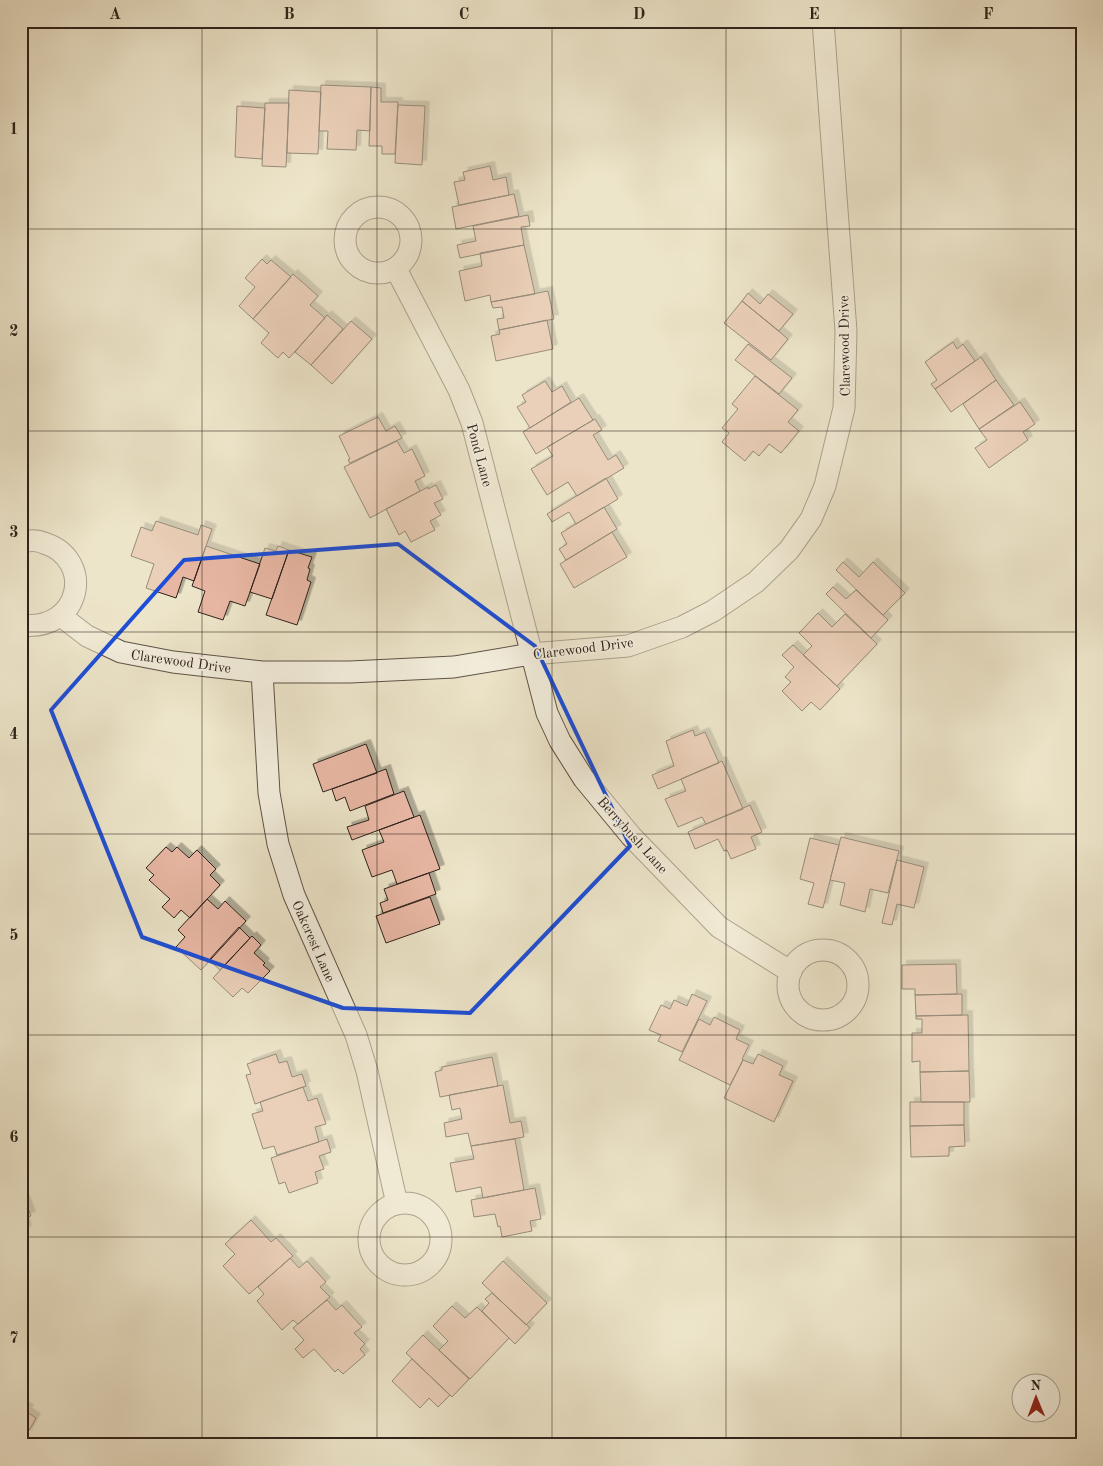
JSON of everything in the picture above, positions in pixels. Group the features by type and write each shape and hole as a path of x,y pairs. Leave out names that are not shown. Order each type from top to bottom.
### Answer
{"street":[{"name":"Clarewood Drive","path":"61,616 87,636 121,652 173,662 262,672 350,672 454,667 531,654 628,646 682,628 713,611 756,582 789,550 811,519 825,486 844,408 846,332 823,21"},
{"name":"Pond Lane","path":"396,269 460,390 472,423 531,654"},
{"path":"21,542 39,541 52,545 64,553 72,565 75,578 75,592 70,605 61,616 49,624 35,627 21,625"},
{"name":"Berrybush Lane","path":"531,654 547,712 560,742 584,779 601,800 631,836 719,927 791,972"},
{"name":"Oakcrest Lane","path":"262,672 269,793 278,844 294,895 356,1035 368,1071 397,1204"}],"highlighted area":[{"path":"398,544 535,646 630,846 470,1013 343,1008 142,937 51,710 184,560"}],"building":[{"path":"321,85 371,87 370,131 357,130 356,150 327,149 328,131 319,131"},
{"path":"371,87 381,88 381,102 398,102 395,154 382,154 382,146 369,146"},
{"path":"289,90 321,92 318,154 287,153"},
{"path":"265,103 289,103 286,167 262,166"},
{"path":"398,105 425,106 422,165 395,163"},
{"path":"237,106 265,108 262,159 235,157"},
{"path":"490,166 493,180 506,177 509,195 459,205 454,182 465,180 463,172"},
{"path":"514,194 519,216 456,229 452,207"},
{"path":"528,215 530,226 521,227 524,245 460,258 457,245 476,241 473,226"},
{"path":"524,245 535,294 491,302 490,295 465,301 459,271 482,266 480,253"},
{"path":"262,259 267,264 271,260 291,277 253,319 239,306 255,287 245,278"},
{"path":"293,274 318,296 310,305 325,318 289,358 283,352 278,358 261,343 269,333 253,319"},
{"path":"548,291 554,319 499,330 497,319 504,318 502,307 493,308 491,302"},
{"path":"748,293 760,304 768,294 793,314 779,331 742,301"},
{"path":"742,301 788,339 771,360 724,323"},
{"path":"327,315 343,329 311,365 295,352"},
{"path":"547,320 553,349 496,361 491,336 500,334 499,330"},
{"path":"351,321 372,339 332,384 311,365"},
{"path":"953,342 957,349 963,344 975,361 935,389 931,384 937,380 925,362"},
{"path":"748,344 792,378 779,394 735,360"},
{"path":"981,357 996,380 951,412 935,389"},
{"path":"755,376 798,410 788,422 799,431 781,453 769,444 759,456 753,451 745,461 722,442 729,433 722,428 738,409 732,404"},
{"path":"996,380 1014,405 979,429 963,404"},
{"path":"545,381 552,392 562,386 571,402 530,428 517,407 526,402 522,395"},
{"path":"579,398 593,420 536,454 523,432"},
{"path":"1020,402 1035,424 1023,432 1028,440 989,468 975,448 987,440 979,429"},
{"path":"378,417 386,431 395,426 402,438 350,463 348,460 350,459 339,436"},
{"path":"595,419 602,430 593,435 608,460 616,455 624,468 577,496 568,482 547,495 531,469 553,456 547,447"},
{"path":"397,441 404,453 412,449 425,476 415,481 420,491 370,518 344,467"},
{"path":"606,478 618,499 576,524 569,512 552,522 547,514"},
{"path":"436,485 443,499 434,503 441,515 430,521 435,530 411,542 405,531 399,535 386,509 428,487 428,489"},
{"path":"604,507 617,529 566,560 559,549 567,544 561,533"},
{"path":"156,521 198,535 201,525 212,529 194,581 183,577 176,598 146,588 154,564 131,556 141,527 152,531"},
{"path":"612,532 627,557 574,588 560,564"},
{"path":"206,546 260,564 245,606 230,601 223,620 198,612 205,591 192,586"},
{"path":"278,546 289,550 272,599 250,592 265,548 276,551"},
{"path":"289,550 312,557 308,568 310,569 307,580 311,582 297,625 266,615"},
{"path":"843,562 859,577 873,562 905,593 883,615 836,570"},
{"path":"833,587 846,599 856,590 888,620 871,638 826,594"},
{"path":"818,613 832,627 845,614 877,644 837,686 803,655 812,646 799,633"},
{"path":"793,645 840,689 820,710 811,702 802,711 782,691 791,682 785,677 794,667 782,655"},
{"path":"693,730 695,736 705,732 719,763 658,789 652,775 674,766 666,741"},
{"path":"366,744 377,773 323,792 313,764"},
{"path":"722,761 743,809 706,824 702,817 678,827 665,799 686,791 681,779"},
{"path":"386,769 394,794 350,811 345,797 336,801 332,789"},
{"path":"404,791 414,817 352,840 347,827 369,820 365,806"},
{"path":"750,805 762,832 751,837 756,849 731,859 727,850 724,851 718,839 695,849 688,832"},
{"path":"420,815 440,869 397,884 392,870 372,877 362,850 384,842 379,830"},
{"path":"841,837 899,851 888,893 870,889 865,912 840,905 845,883 830,880"},
{"path":"810,838 839,845 823,908 808,904 814,883 800,879"},
{"path":"166,847 172,852 177,847 189,858 197,850 216,869 210,875 220,885 190,918 181,910 174,918 162,907 170,899 149,880 154,875 146,868"},
{"path":"897,860 924,867 914,908 897,904 892,925 882,923"},
{"path":"429,873 436,894 383,913 380,903 388,900 384,889"},
{"path":"430,897 440,924 386,943 376,916"},
{"path":"207,899 218,909 225,901 246,921 201,970 176,947 185,937 178,930"},
{"path":"239,927 250,938 220,970 209,960"},
{"path":"252,936 261,945 254,953 265,963 263,965 270,971 248,993 242,988 233,997 213,978"},
{"path":"956,964 957,994 915,995 915,989 902,989 902,965"},
{"path":"692,994 707,1001 682,1052 658,1041 661,1035 649,1030 661,1005 670,1009 674,1000 687,1006"},
{"path":"962,994 962,1015 916,1016 915,995"},
{"path":"968,1015 969,1071 920,1072 920,1061 912,1062 912,1033 922,1033 922,1019 916,1019 916,1016"},
{"path":"714,1017 740,1030 736,1039 749,1045 730,1085 679,1060 699,1019 710,1025"},
{"path":"276,1054 279,1063 287,1061 292,1077 302,1074 306,1086 255,1104 246,1075 251,1074 247,1064"},
{"path":"758,1054 783,1066 779,1075 793,1081 774,1122 724,1098 743,1060 753,1064"},
{"path":"492,1057 498,1086 440,1097 435,1072 442,1070 442,1067"},
{"path":"969,1071 970,1102 921,1102 920,1072"},
{"path":"503,1085 510,1123 521,1121 524,1137 471,1146 468,1133 446,1137 444,1123 462,1119 460,1108 452,1110 449,1095"},
{"path":"303,1087 308,1101 317,1098 326,1124 315,1127 319,1142 277,1155 274,1146 263,1149 252,1114 263,1111 260,1102"},
{"path":"910,1102 964,1102 964,1125 910,1126"},
{"path":"964,1125 965,1146 949,1147 949,1156 911,1157 910,1126"},
{"path":"327,1139 331,1152 319,1156 324,1169 315,1172 318,1183 289,1193 285,1182 279,1184 271,1158"},
{"path":"515,1139 524,1190 483,1198 481,1187 456,1192 450,1163 474,1159 471,1146"},
{"path":"535,1188 541,1219 530,1221 532,1231 502,1237 495,1214 474,1217 471,1200"},
{"path":"21,1190 31,1216 23,1218 27,1230 21,1232"},
{"path":"251,1220 271,1242 276,1238 293,1256 249,1294 223,1266 235,1254 225,1244"},
{"path":"290,1258 299,1268 307,1261 326,1282 320,1287 330,1297 298,1324 293,1320 282,1330 257,1301 264,1294 258,1287"},
{"path":"503,1261 547,1303 526,1325 482,1283"},
{"path":"492,1293 530,1328 515,1344 482,1311 489,1303 485,1299"},
{"path":"327,1300 336,1310 342,1305 362,1327 354,1333 365,1344 360,1349 365,1355 343,1374 338,1369 335,1372 314,1349 303,1358 295,1349 304,1340 293,1328"},
{"path":"452,1306 465,1318 477,1307 509,1338 470,1379 439,1350 448,1341 433,1326"},
{"path":"423,1335 469,1379 452,1397 406,1353"},
{"path":"412,1359 450,1395 438,1407 429,1398 420,1408 392,1381"},
{"path":"21,1405 29,1409 27,1412 36,1418 27,1434 21,1431"}]}
